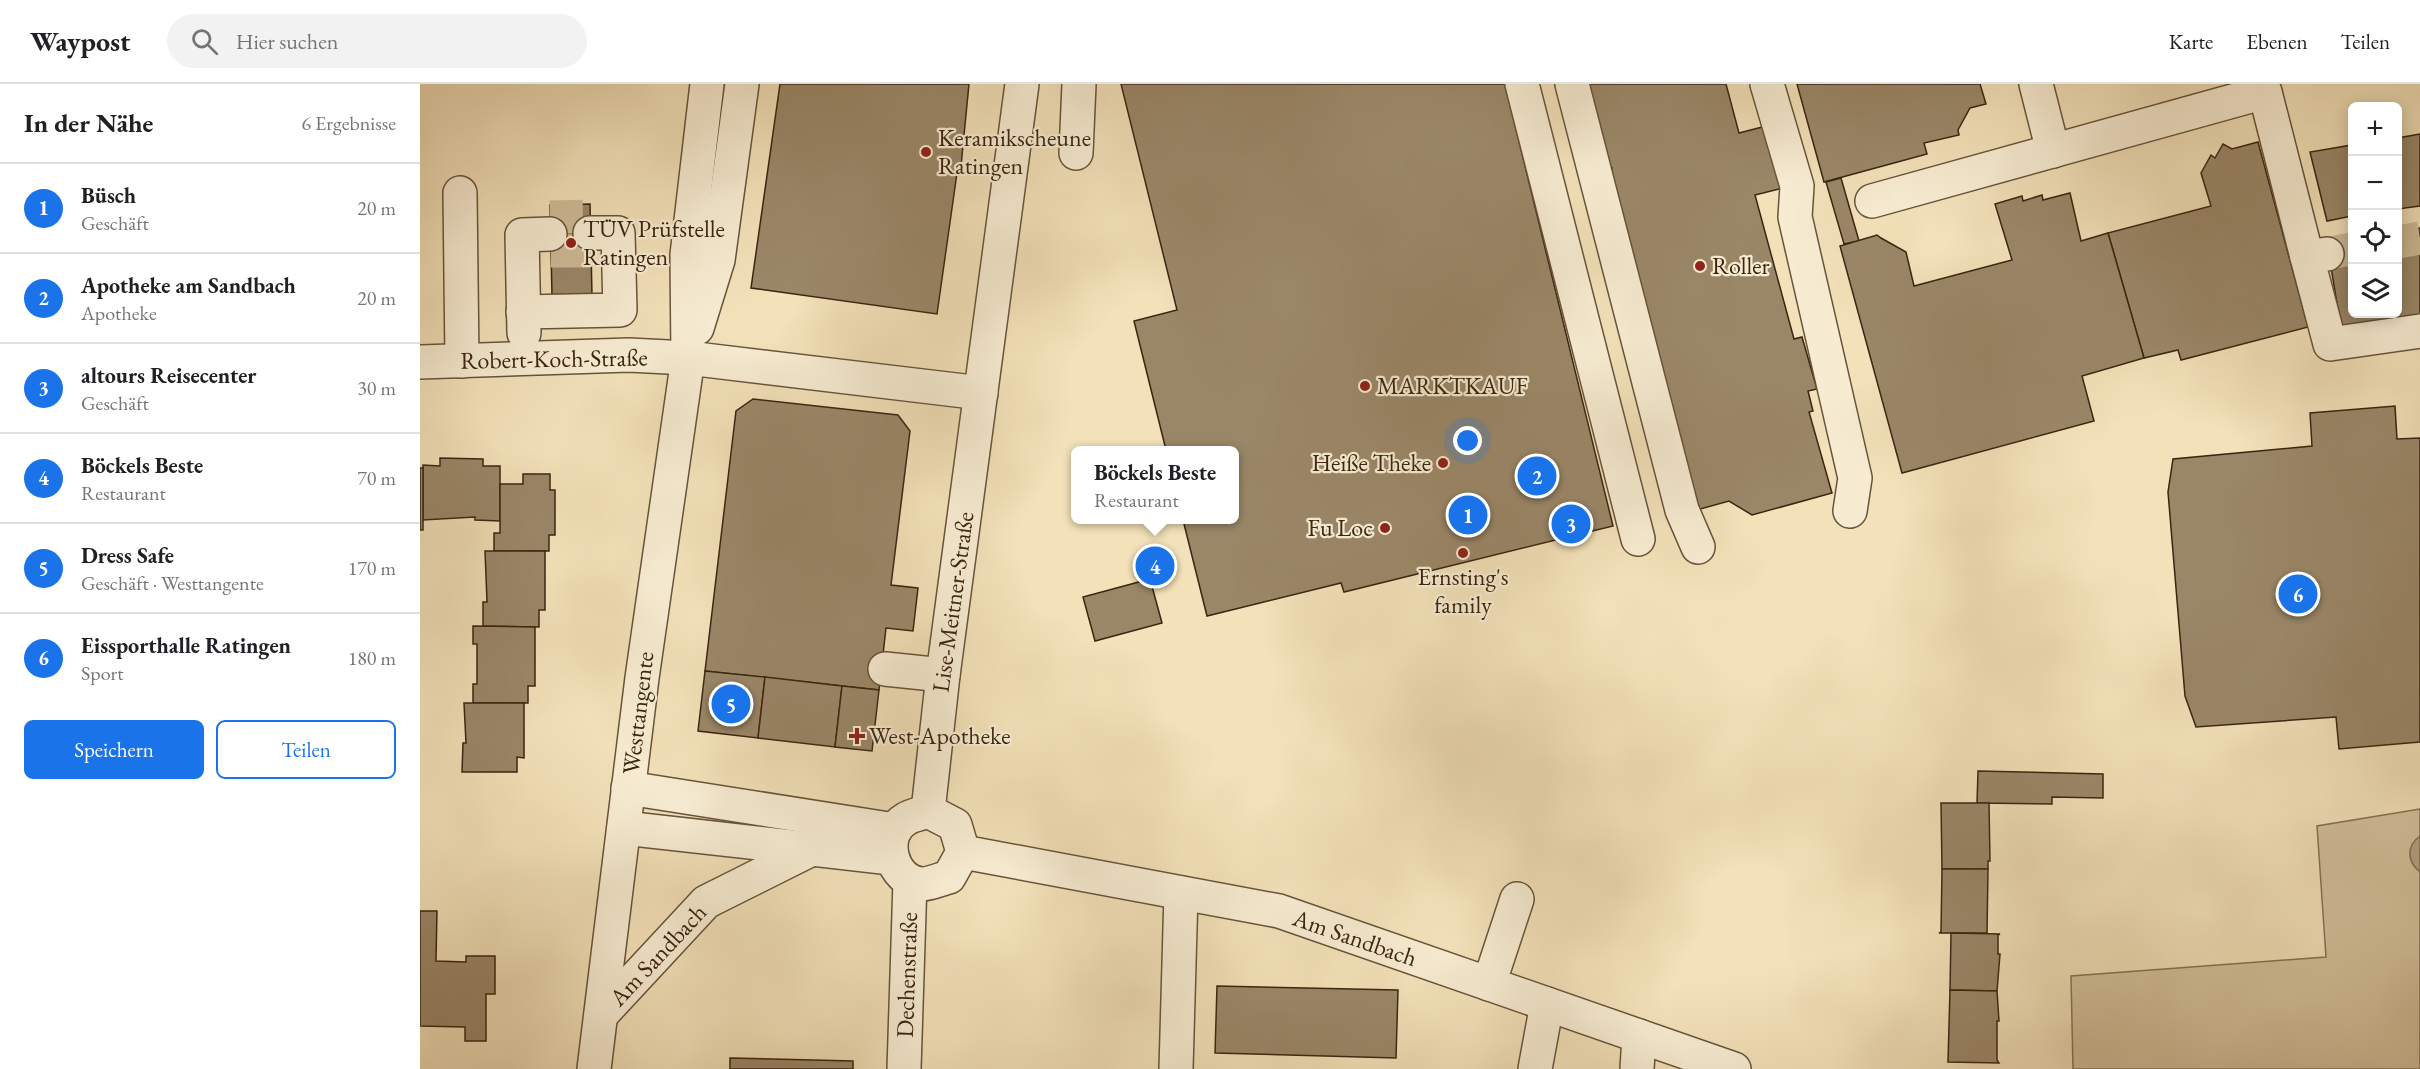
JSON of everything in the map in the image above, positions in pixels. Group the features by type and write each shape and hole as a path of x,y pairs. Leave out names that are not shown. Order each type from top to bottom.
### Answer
{"street":[{"name":"Westtangente","path":"594,1069 628,788 688,358 687,255 707,84"},
{"name":"Westtangente","path":"688,358 718,260 742,84"},
{"name":"Lise-Meitner-Straße","path":"928,812 943,675 1022,84"},
{"path":"1076,153 1079,84"},
{"path":"1522,84 1638,539"},
{"path":"1572,84 1682,510 1698,547"},
{"path":"1767,84 1797,186 1795,218 1855,478 1850,511"},
{"path":"2036,84 2053,151"},
{"path":"1872,201 2265,92 2289,187 2318,255 2330,344 2420,331"},
{"path":"460,193 462,361"},
{"path":"523,312 620,310 601,237"},
{"path":"525,358 523,312 539,238"},
{"name":"Robert-Koch-Straße","path":"420,362 629,355 688,358"},
{"path":"688,358 981,393"},
{"path":"885,669 943,675"},
{"path":"628,788 899,856 922,884 949,877 963,852 956,825 928,812 904,819 899,856"},
{"path":"624,828 899,856"},
{"name":"Am Sandbach","path":"601,1015 706,902 814,848"},
{"name":"Am Sandbach","path":"963,852 1279,911 1734,1069"},
{"name":"Dechenstraße","path":"899,856 904,1069"},
{"path":"1176,1069 1181,893"},
{"path":"1490,984 1517,898"},
{"path":"1535,1069 1547,1004"},
{"path":"1637,1069 1639,1036"}],"shaded area":[{"path":"2420,809 2420,1069 2073,1069 2071,976 2326,957 2317,826"},
{"path":"2420,836 2420,872 2413,864 2410,849"}],"building":[{"path":"780,84 969,84 961,166 958,166 937,314 751,288"},
{"name":"MARKTKAUF","path":"1121,84 1505,84 1613,526 1344,592 1341,583 1207,616 1184,524 1239,524 1239,446 1165,446 1134,321 1177,310"},
{"name":"Roller","path":"1582,84 1726,84 1739,133 1770,125 1787,187 1755,195 1794,339 1802,337 1817,389 1808,391 1813,411 1809,412 1832,493 1752,515 1729,501 1693,511 1606,190 1612,168 1605,169"},
{"path":"1797,84 1980,84 1986,104 1970,108 1958,130 1959,135 1924,143 1927,154 1824,182"},
{"path":"2420,134 2420,206 2402,208 2402,156 2402,137"},
{"path":"2258,142 2308,327 2181,360 2178,350 2144,358 2108,233 2211,206 2201,173 2211,155 2215,158 2223,144 2232,149"},
{"path":"2348,146 2348,217 2327,221 2310,152"},
{"path":"1841,178 1859,241 1844,244 1826,182"},
{"path":"2070,193 2081,241 2108,233 2144,358 2082,376 2094,421 1902,473 1840,246 1877,235 1906,252 1914,286 2012,260 1995,204 2022,196 2023,201 2042,195 2043,200"},
{"name":"TÜV Prüfstelle Ratingen","path":"590,204 592,295 552,296 550,205"},
{"path":"2420,228 2420,322 2342,334 2327,243 2348,240 2348,318 2402,318 2402,231"},
{"path":"753,399 898,415 910,431 891,585 918,588 913,631 886,628 879,690 705,671 736,411"},
{"path":"2395,406 2397,439 2420,438 2420,742 2339,749 2336,717 2196,727 2185,696 2168,492 2173,459 2312,446 2310,413"},
{"path":"440,458 483,459 483,466 500,466 500,521 475,520 475,517 423,520 423,465 440,466"},
{"path":"420,468 423,468 423,530 420,530"},
{"path":"523,474 550,474 550,490 555,490 555,535 549,535 549,551 494,551 494,533 500,533 500,484 523,484"},
{"path":"485,551 545,551 545,610 539,610 539,627 483,626 483,602 487,602"},
{"path":"1150,579 1162,623 1095,641 1083,597"},
{"path":"473,626 535,627 535,686 528,686 528,703 473,703 473,684 477,684 477,644 473,644"},
{"path":"705,671 765,677 758,738 698,731"},
{"path":"765,677 842,686 835,747 758,738"},
{"path":"842,686 879,690 872,751 835,747"},
{"path":"464,703 524,703 524,758 517,757 517,772 462,772 463,743 466,743"},
{"path":"1978,771 2103,774 2103,798 2052,797 2052,804 1977,803"},
{"path":"1941,803 1989,803 1990,861 1988,861 1988,869 1942,869"},
{"path":"1942,869 1988,869 1987,933 1939,933 1941,932"},
{"path":"420,911 437,911 436,961 466,962 466,956 495,956 495,994 486,994 486,1041 465,1041 465,1027 420,1026"},
{"path":"1951,933 2000,934 1998,935 1998,954 2000,954 1997,991 1950,990"},
{"path":"1217,986 1398,990 1396,1058 1215,1053"},
{"path":"1950,990 1997,991 1999,1021 1997,1021 1997,1060 1999,1063 1948,1062"},
{"path":"730,1058 853,1061 853,1069 730,1069"}],"tunnel":[{"path":"550,217 590,216"},
{"path":"2402,241 2420,238"},
{"path":"2329,253 2348,250"},
{"path":"551,251 591,251"}],"place":[{"name":"Keramikscheune Ratingen","path":"926,152"},
{"name":"TÜV Prüfstelle Ratingen","path":"571,243"},
{"name":"Roller","path":"1700,266"},
{"name":"MARKTKAUF","path":"1365,386"},
{"name":"Heiße Theke","path":"1443,463"},
{"name":"Apotheke am Sandbach","path":"1537,476"},
{"name":"Büsch","path":"1468,515"},
{"name":"altours Reisecenter","path":"1571,524"},
{"name":"Fu Loc","path":"1385,528"},
{"name":"Ernsting's family","path":"1463,553"},
{"name":"Böckels Beste","path":"1155,566"},
{"name":"Eissporthalle Ratingen","path":"2298,594"},
{"name":"Dress Safe","path":"731,704"},
{"name":"West-Apotheke","path":"857,736"}]}
